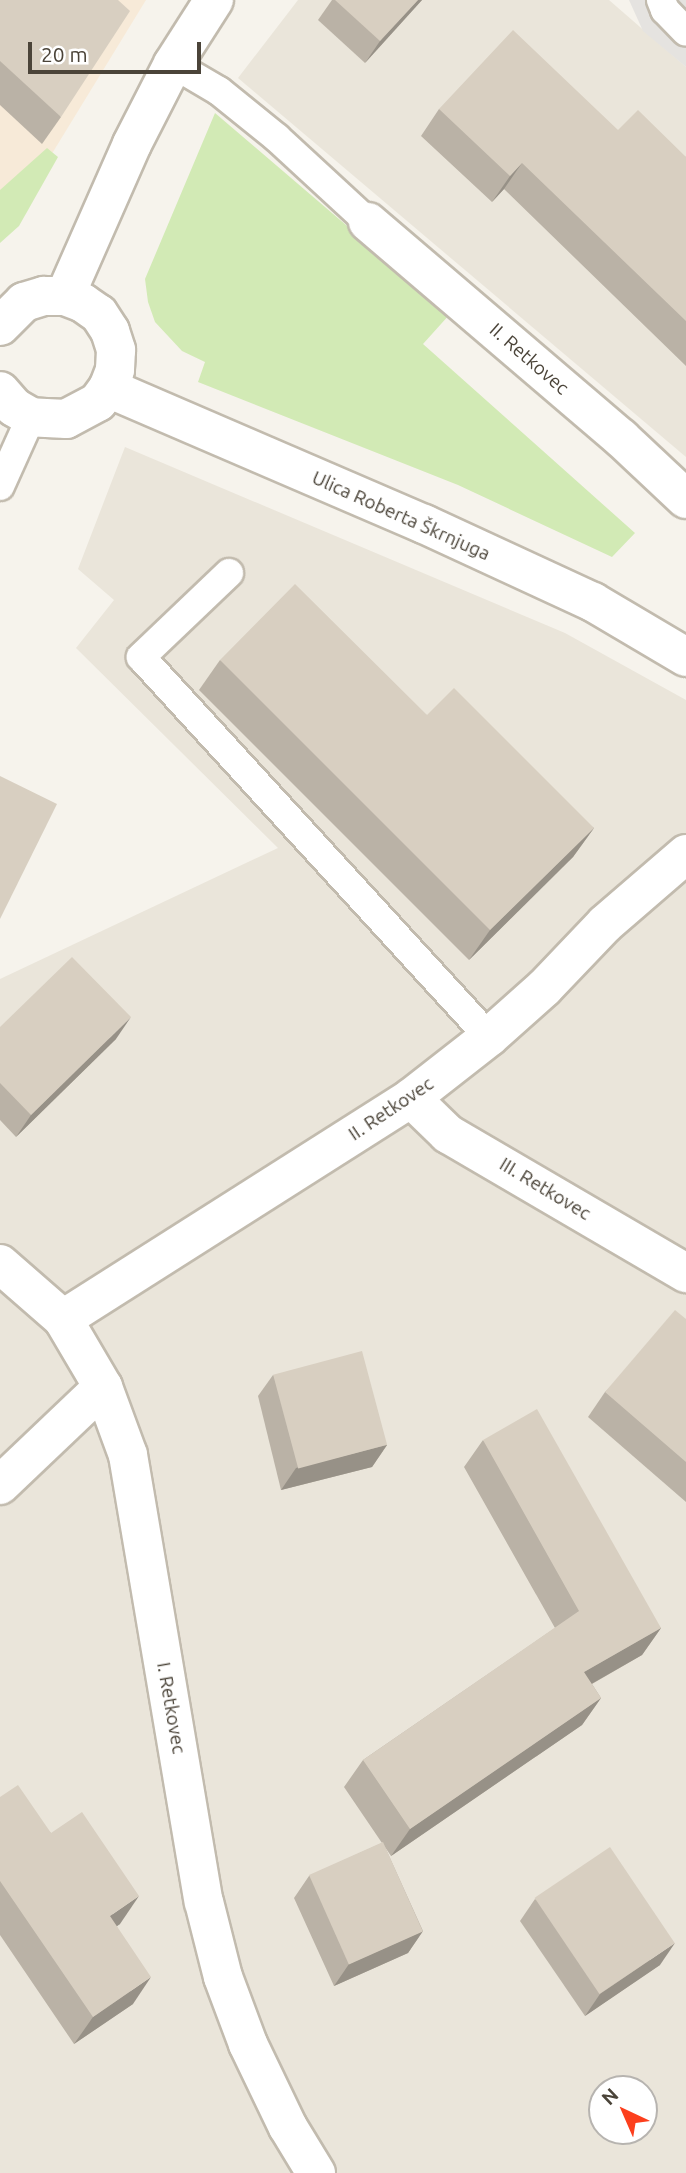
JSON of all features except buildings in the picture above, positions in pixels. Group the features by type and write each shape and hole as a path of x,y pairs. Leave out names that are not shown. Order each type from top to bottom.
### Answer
{"street":[{"path":"65,296 132,144 173,64 214,0"},
{"name":"II. Retkovec","path":"369,222 621,438 686,499"},
{"path":"0,326 24,302 44,296 65,296 83,303 99,314 110,331 115,360 108,388 98,402 66,419 31,417 14,407 0,391"},
{"name":"Ulica Roberta Škrnjuga","path":"108,388 424,524 593,602 686,657"},
{"name":"II. Retkovec","path":"63,1319 411,1098 489,1037 544,988 605,924 686,854"},
{"name":"III. Retkovec","path":"411,1098 448,1134 686,1273"},
{"name":"I. Retkovec","path":"0,1264 63,1319 103,1387 128,1455 204,1902 223,1977 248,2044 288,2127 316,2173"},
{"path":"0,1485 103,1387"}],"lane":[{"path":"661,0 665,10 686,32"},
{"path":"173,64 219,91 277,138 369,222"},
{"path":"0,486 31,417"},
{"path":"229,573 141,657 489,1037"}],"shaded area":[{"path":"0,0 146,0 45,165 0,205"},
{"path":"298,0 609,0 686,67 686,457 238,78"},
{"path":"629,0 686,0 686,67 643,31"},
{"path":"125,447 565,633 686,700 686,2173 0,2173 0,979 278,848 76,648 114,600 78,569"}],"green space":[{"path":"215,113 450,314 423,344 635,533 612,557 458,485 198,382 205,362 182,351 155,322 148,302 145,279"},
{"path":"47,148 58,157 19,226 0,243 0,190"}]}
